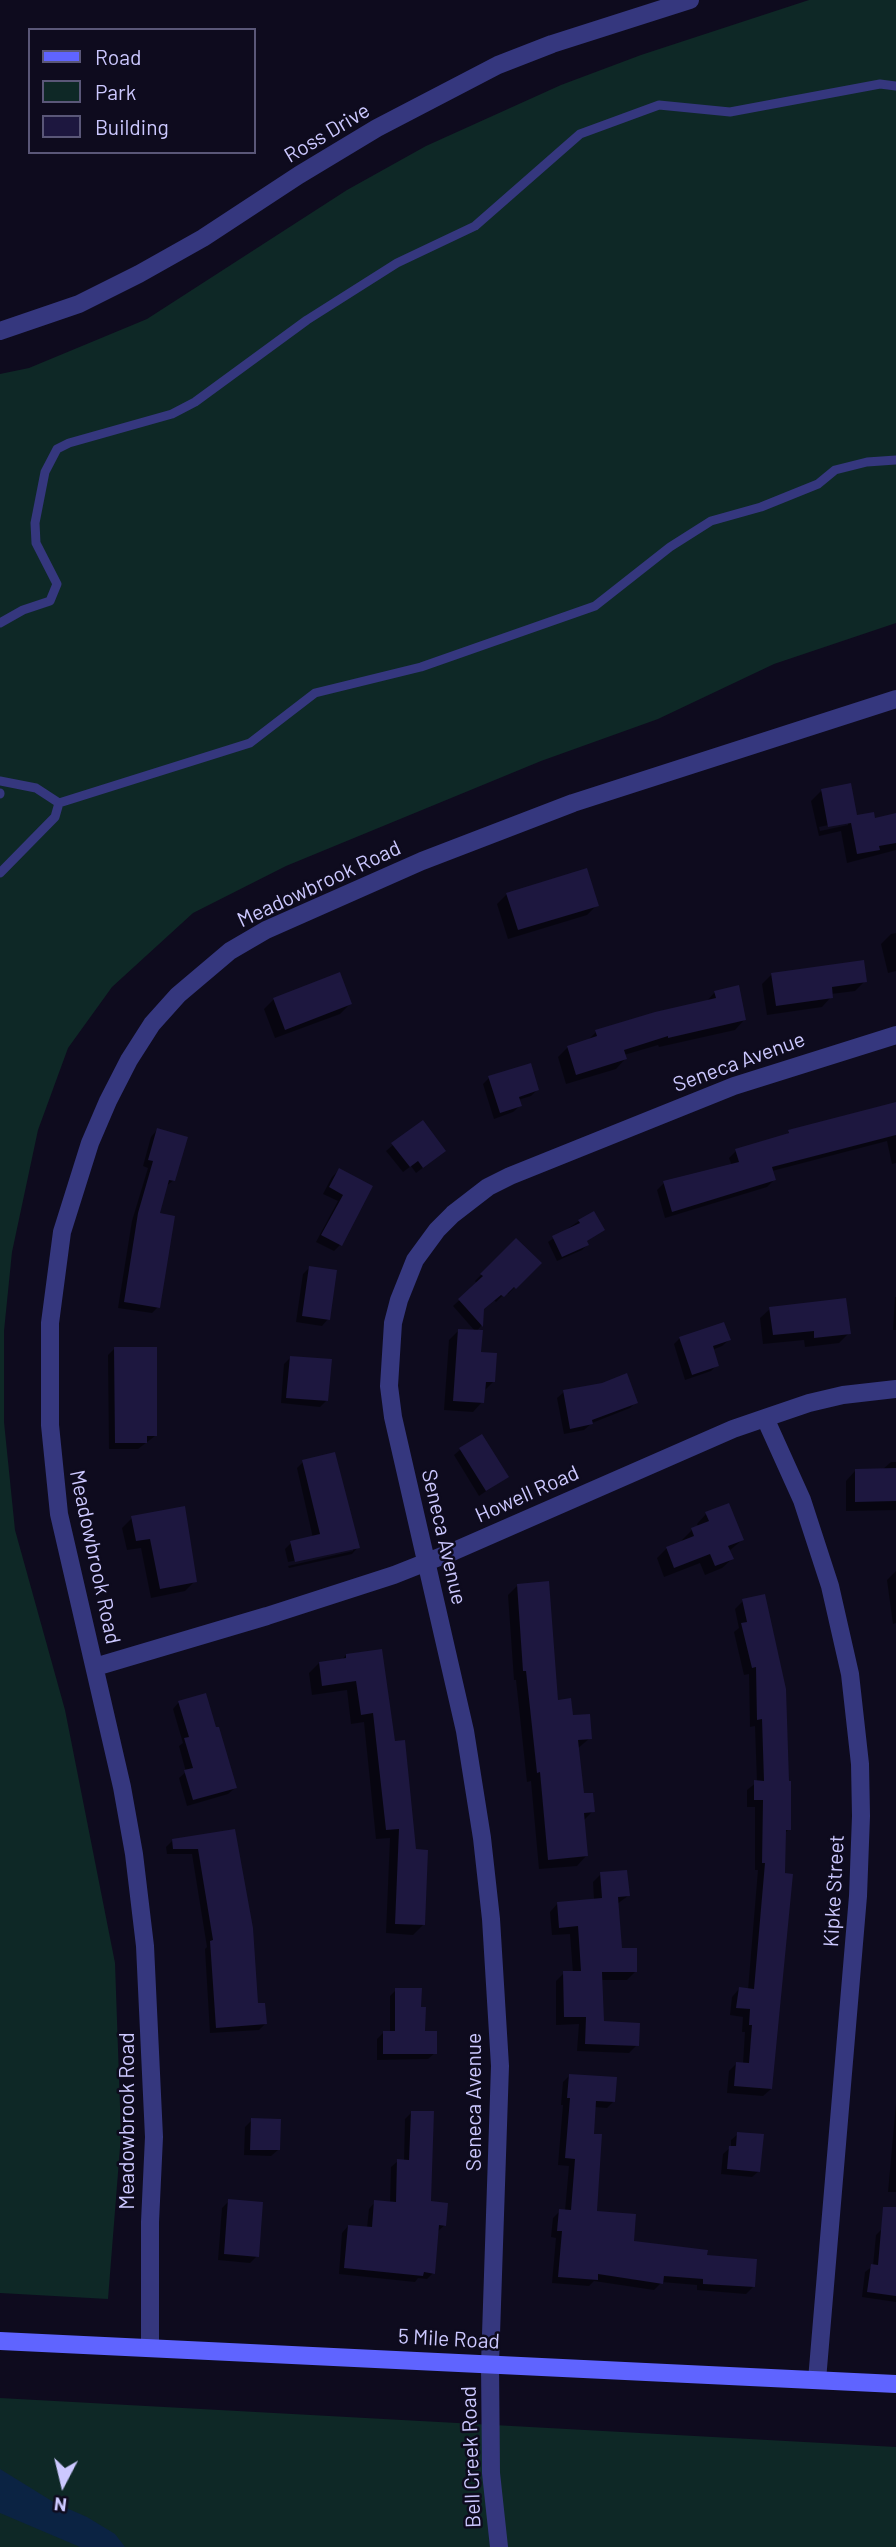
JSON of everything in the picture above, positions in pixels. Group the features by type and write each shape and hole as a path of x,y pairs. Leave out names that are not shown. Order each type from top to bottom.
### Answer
{"main road":[{"name":"5 Mile Road","path":"0,2340 896,2384"}],"street":[{"name":"Ross Drive","path":"0,331 79,304 139,274 203,238 377,128 498,65 552,44 690,0"},
{"name":"Meadowbrook Road","path":"150,2347 150,2222 154,2137 145,1946 134,1854 122,1787 67,1553 53,1472 49,1401 50,1322 62,1232 90,1143 124,1070 152,1024 178,995 230,951 266,930 422,860 573,803 739,747 896,699"},
{"name":"Seneca Avenue","path":"490,2364 500,2066 491,1919 482,1838 465,1731 393,1417 389,1386 390,1346 399,1300 415,1261 437,1230 470,1200 510,1176 734,1086 896,1035"},
{"name":"Howell Road","path":"95,1667 267,1616 427,1562 765,1418 843,1395 896,1390"},
{"name":"Kipke Street","path":"765,1418 802,1500 831,1586 850,1674 860,1764 858,1896 817,2380"},
{"name":"Bell Creek Road","path":"490,2364 491,2473 499,2547"}],"lane":[{"path":"0,623 23,610 50,601 57,584 36,543 35,523 45,472 57,449 173,414 195,402 307,320 397,263 475,226 580,134 659,105 730,112 880,84 896,86"},
{"path":"0,781 36,788 60,803 250,743 315,693 421,667 595,606 670,547 711,521 761,507 818,484 835,470 867,462 896,460"},
{"path":"0,873 55,817 60,803"}],"green space":[{"path":"809,0 896,0 896,623 774,664 658,719 541,761 286,866 193,913 112,987 68,1048 38,1130 12,1252 4,1331 4,1422 15,1530 65,1710 115,1963 121,2135 108,2299 0,2293 0,374 29,368 147,319 347,190 426,146 561,85 641,55"},
{"path":"0,2398 896,2447 896,2547 0,2547"}],"water":[{"path":"0,2469 55,2503 87,2517 115,2534 125,2547 80,2547 0,2513"}],"building":[{"path":"851,783 857,815 874,812 875,818 896,813 896,843 879,846 880,850 857,854 851,823 828,827 821,789"},
{"path":"587,868 599,906 518,930 506,893"},
{"path":"864,960 867,982 832,987 833,998 776,1006 771,973"},
{"path":"340,972 352,1004 285,1030 273,998"},
{"path":"739,985 746,1020 668,1036 624,1050 627,1059 576,1075 567,1046 597,1036 595,1030 716,998 714,991"},
{"path":"531,1063 539,1090 519,1097 522,1106 500,1113 488,1076"},
{"path":"896,1102 896,1135 772,1167 776,1180 672,1212 663,1181 739,1162 735,1149 789,1133 788,1130"},
{"path":"423,1120 446,1151 423,1168 418,1161 410,1167 391,1143"},
{"path":"157,1128 188,1137 175,1181 169,1180 160,1213 175,1216 160,1308 124,1302 138,1213 153,1161 148,1160"},
{"path":"339,1168 373,1186 342,1246 321,1235 343,1195 329,1187"},
{"path":"594,1211 605,1230 587,1241 589,1245 562,1257 552,1236 580,1223 578,1220"},
{"path":"516,1238 542,1263 516,1289 514,1287 504,1297 501,1295 484,1309 483,1327 458,1299 483,1276 480,1274"},
{"path":"309,1266 337,1270 330,1320 302,1316"},
{"path":"846,1298 851,1334 814,1338 814,1331 773,1335 769,1307"},
{"path":"724,1322 731,1340 713,1346 719,1366 692,1375 679,1337"},
{"path":"458,1329 483,1330 481,1352 497,1353 495,1382 486,1382 484,1403 453,1401"},
{"path":"114,1347 157,1347 157,1436 147,1436 147,1443 115,1443"},
{"path":"290,1356 332,1359 328,1401 286,1398"},
{"path":"627,1373 638,1403 592,1420 593,1424 570,1429 563,1390 602,1383"},
{"path":"482,1434 509,1477 486,1491 459,1448"},
{"path":"335,1452 360,1548 295,1562 290,1541 320,1534 302,1460"},
{"path":"896,1468 896,1501 855,1502 855,1469"},
{"path":"729,1503 744,1540 728,1546 734,1559 715,1566 710,1554 674,1568 666,1547 694,1536 691,1528 709,1521 705,1512"},
{"path":"185,1506 197,1582 160,1589 150,1539 136,1541 131,1516"},
{"path":"549,1581 558,1700 571,1698 573,1715 590,1714 592,1739 578,1740 584,1793 593,1793 595,1812 584,1813 588,1856 548,1860 540,1772 537,1773 526,1671 523,1671 517,1584"},
{"path":"765,1594 786,1689 791,1830 786,1830 785,1873 793,1874 772,2089 734,2086 736,2062 749,2063 752,2025 749,2025 750,2009 736,2008 739,1987 754,1989 765,1863 762,1863 763,1800 754,1800 754,1780 764,1781 762,1719 757,1720 756,1667 752,1668 741,1623 747,1622 742,1599"},
{"path":"382,1649 395,1741 405,1740 416,1849 428,1850 425,1925 395,1924 399,1829 386,1830 373,1713 361,1715 356,1681 322,1686 319,1662 346,1658 346,1654"},
{"path":"206,1693 237,1788 193,1800 184,1770 193,1768 184,1738 189,1737 178,1701"},
{"path":"235,1829 253,1928 258,2003 265,2003 267,2024 216,2028 210,1941 213,1940 198,1849 173,1849 172,1839"},
{"path":"627,1870 630,1896 618,1897 622,1948 637,1948 637,1972 602,1972 604,2021 640,2023 639,2046 585,2044 586,2017 564,2017 563,1971 581,1971 578,1926 559,1928 557,1902 602,1898 600,1872"},
{"path":"395,1988 422,1988 421,2007 426,2007 425,2031 437,2031 437,2054 383,2054 383,2031 395,2031"},
{"path":"569,2074 617,2077 615,2102 596,2101 594,2134 602,2134 597,2211 636,2214 634,2241 708,2250 707,2255 757,2259 755,2287 703,2284 703,2279 664,2276 663,2284 598,2274 598,2280 558,2277 562,2231 557,2231 559,2209 571,2210 575,2159 565,2158 570,2098 567,2098"},
{"path":"411,2111 434,2111 431,2201 448,2203 446,2226 439,2225 435,2274 424,2272 423,2276 344,2268 348,2225 372,2227 374,2200 396,2202 397,2159 409,2160"},
{"path":"251,2118 281,2119 280,2150 250,2150"},
{"path":"737,2132 764,2134 760,2172 727,2169 729,2146 736,2146"},
{"path":"228,2199 263,2202 259,2257 224,2254"},
{"path":"883,2207 896,2207 896,2296 867,2292 871,2264 878,2265"}]}
